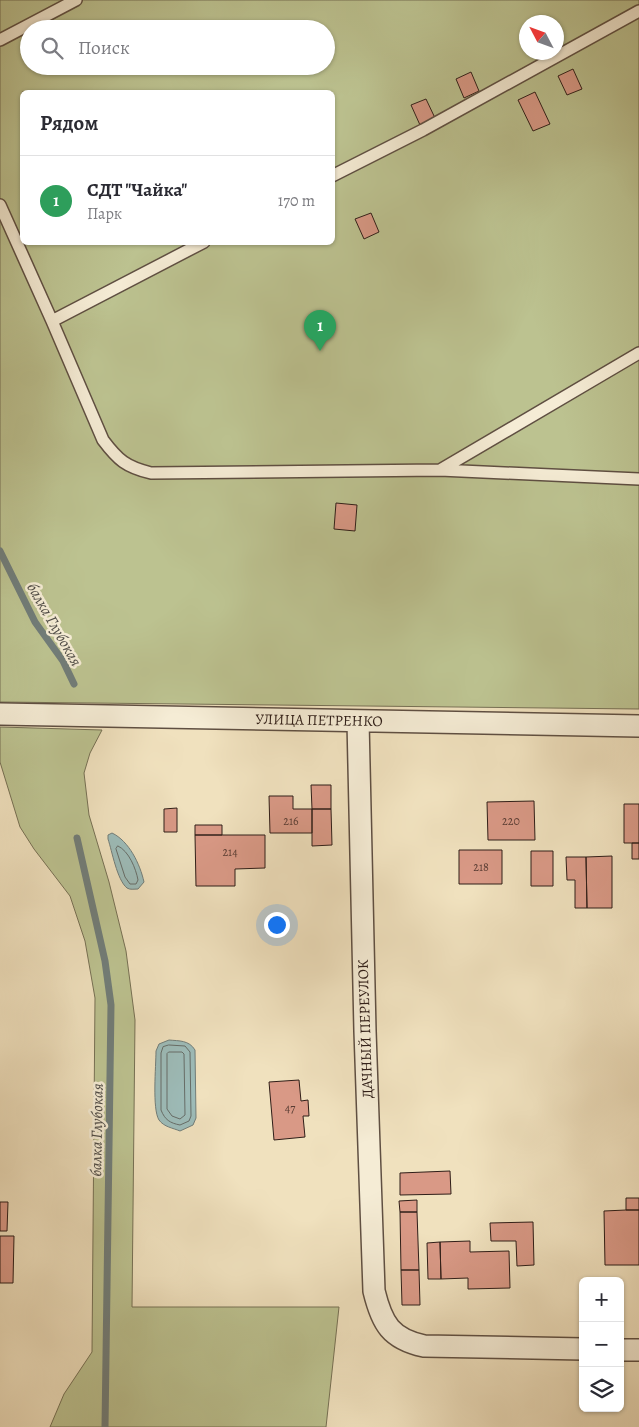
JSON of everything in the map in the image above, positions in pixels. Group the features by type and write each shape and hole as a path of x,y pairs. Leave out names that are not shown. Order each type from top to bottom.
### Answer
{"street":[{"name":"УЛИЦА ПЕТРЕНКО","path":"0,714 639,726"},
{"name":"ДАЧНЫЙ ПЕРЕУЛОК","path":"358,721 365,1031 374,1291 383,1317 392,1332 406,1342 424,1346 579,1349"},
{"path":"624,1350 639,1350"}],"lane":[{"path":"38,20 76,0"},
{"path":"335,174 423,130 639,11"},
{"path":"0,40 20,29"},
{"path":"0,205 103,440 116,456 134,469 151,473 440,470 639,479"},
{"path":"52,321 198,245"},
{"path":"440,470 639,354"}],"green space":[{"path":"0,0 639,0 639,709 0,702"},
{"path":"0,727 102,730 90,753 84,773 89,815 109,882 126,951 135,1020 132,1307 339,1307 326,1427 50,1427 64,1394 92,1352 95,998 85,941 70,896 34,849 20,827 0,762"}],"water":[{"path":"112,833 124,841 137,861 144,882 138,889 127,888 120,879 108,839 108,835"},
{"path":"169,1040 190,1044 195,1050 196,1118 193,1125 180,1131 166,1126 159,1120 156,1107 156,1051 159,1044"}],"building":[{"path":"573,69 582,89 567,95 558,76"},
{"path":"471,72 479,91 464,98 456,79"},
{"path":"535,92 550,124 533,131 518,100"},
{"path":"426,99 435,118 420,125 411,105"},
{"path":"371,213 379,232 364,239 355,219"},
{"path":"336,503 357,505 355,531 334,529"},
{"path":"311,785 331,785 331,809 312,809"},
{"path":"269,796 293,796 293,809 312,809 312,833 270,833"},
{"path":"534,801 535,840 488,840 487,802"},
{"path":"624,804 639,804 639,843 624,843"},
{"path":"177,808 177,832 164,832 164,809"},
{"path":"312,809 331,809 332,845 312,846"},
{"path":"195,825 222,825 222,835 195,835"},
{"path":"195,835 265,835 265,868 235,869 235,886 196,886"},
{"path":"632,843 639,843 639,859 632,859"},
{"path":"459,850 502,850 502,884 459,884"},
{"path":"531,851 553,851 553,886 531,886"},
{"path":"612,856 612,908 587,908 586,857"},
{"path":"566,857 586,857 587,908 575,908 575,880 567,880"},
{"path":"299,1080 301,1101 308,1100 309,1116 303,1116 305,1137 274,1140 269,1082"},
{"path":"450,1171 451,1194 400,1195 400,1173"},
{"path":"626,1198 639,1198 639,1210 626,1210"},
{"path":"417,1200 417,1212 400,1212 399,1201"},
{"path":"0,1202 8,1202 7,1231 0,1231"},
{"path":"639,1210 639,1265 605,1265 604,1211"},
{"path":"400,1212 417,1212 419,1270 401,1270"},
{"path":"533,1222 534,1265 517,1266 516,1241 491,1241 490,1223"},
{"path":"0,1236 14,1236 13,1283 0,1283"},
{"path":"470,1241 470,1252 509,1251 510,1288 468,1289 468,1278 441,1279 440,1242"},
{"path":"440,1242 441,1279 428,1279 427,1243"},
{"path":"401,1270 419,1270 420,1305 402,1305"}],"waterway":[{"name":"балка Глубокая","path":"0,551 35,622 63,661 74,684"},
{"name":"балка Глубокая","path":"77,838 105,961 111,1005 105,1427"}],"place":[{"name":"СДТ \"Чайка\"","path":"320,351"}]}
